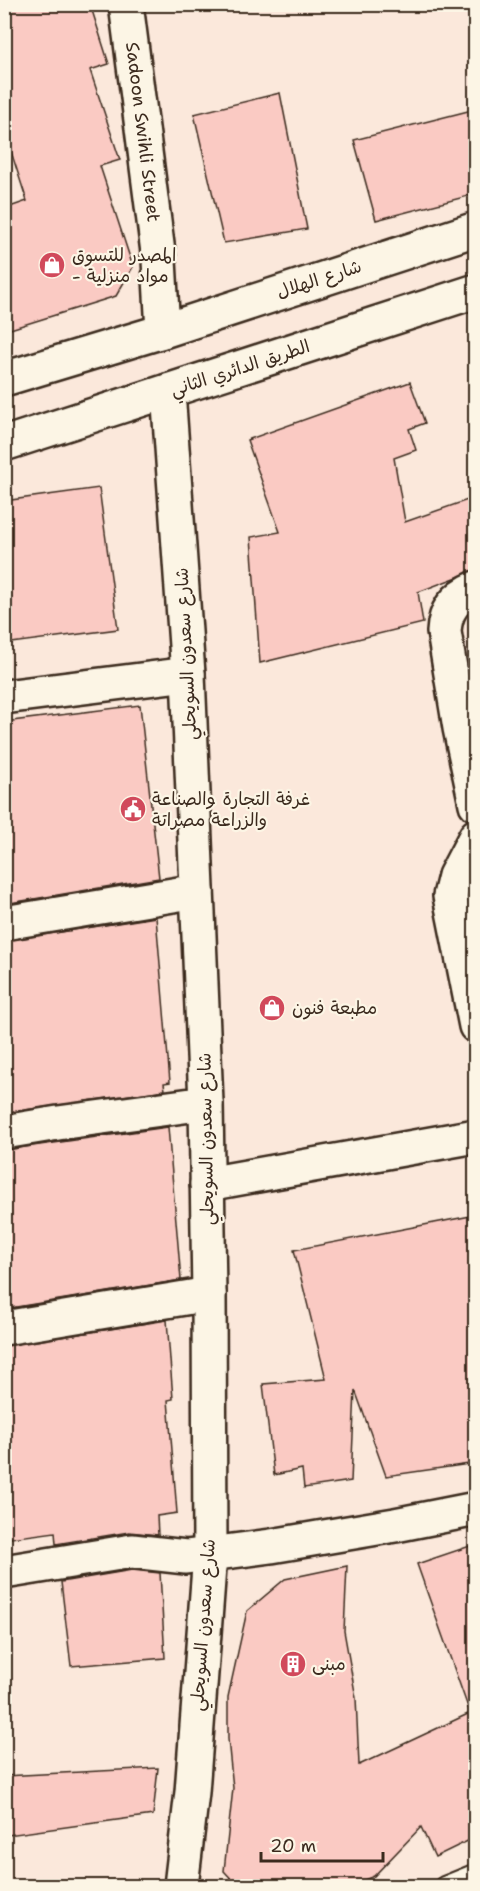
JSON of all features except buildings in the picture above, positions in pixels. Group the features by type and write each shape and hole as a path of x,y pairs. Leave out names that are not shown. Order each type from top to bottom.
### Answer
{"main road":[{"name":"Sadoon Swihli Street","path":"126,4 159,260 163,331"},
{"name":"شارع الهلال","path":"4,378 163,331 476,229"},
{"name":"الطريق الدائري الثاني","path":"4,444 476,291"},
{"name":"شارع سعدون السويحلي","path":"168,391 188,674 206,1103 209,1294 210,1554 192,1792 181,1887"},
{"path":"476,588 466,592 453,604 445,617 444,632 476,804"},
{"path":"4,697 188,674"},
{"path":"476,836 454,876 450,896 454,927 476,1026"},
{"path":"4,923 197,891"},
{"path":"4,1132 206,1103"},
{"path":"207,1184 476,1136"},
{"path":"4,1328 209,1294"},
{"path":"4,1572 132,1551 186,1557 271,1546 476,1509"}],"lane":[{"path":"444,1887 476,1873"}],"place":[{"name":"المصدر للتسوق - مواد منزلية","path":"52,265"},
{"name":"غرفة التجارة والصناعة والزراعة مصراتة","path":"133,809"},
{"name":"مطبعة فنون","path":"272,1008"},
{"name":"مبنى","path":"293,1664"}]}
